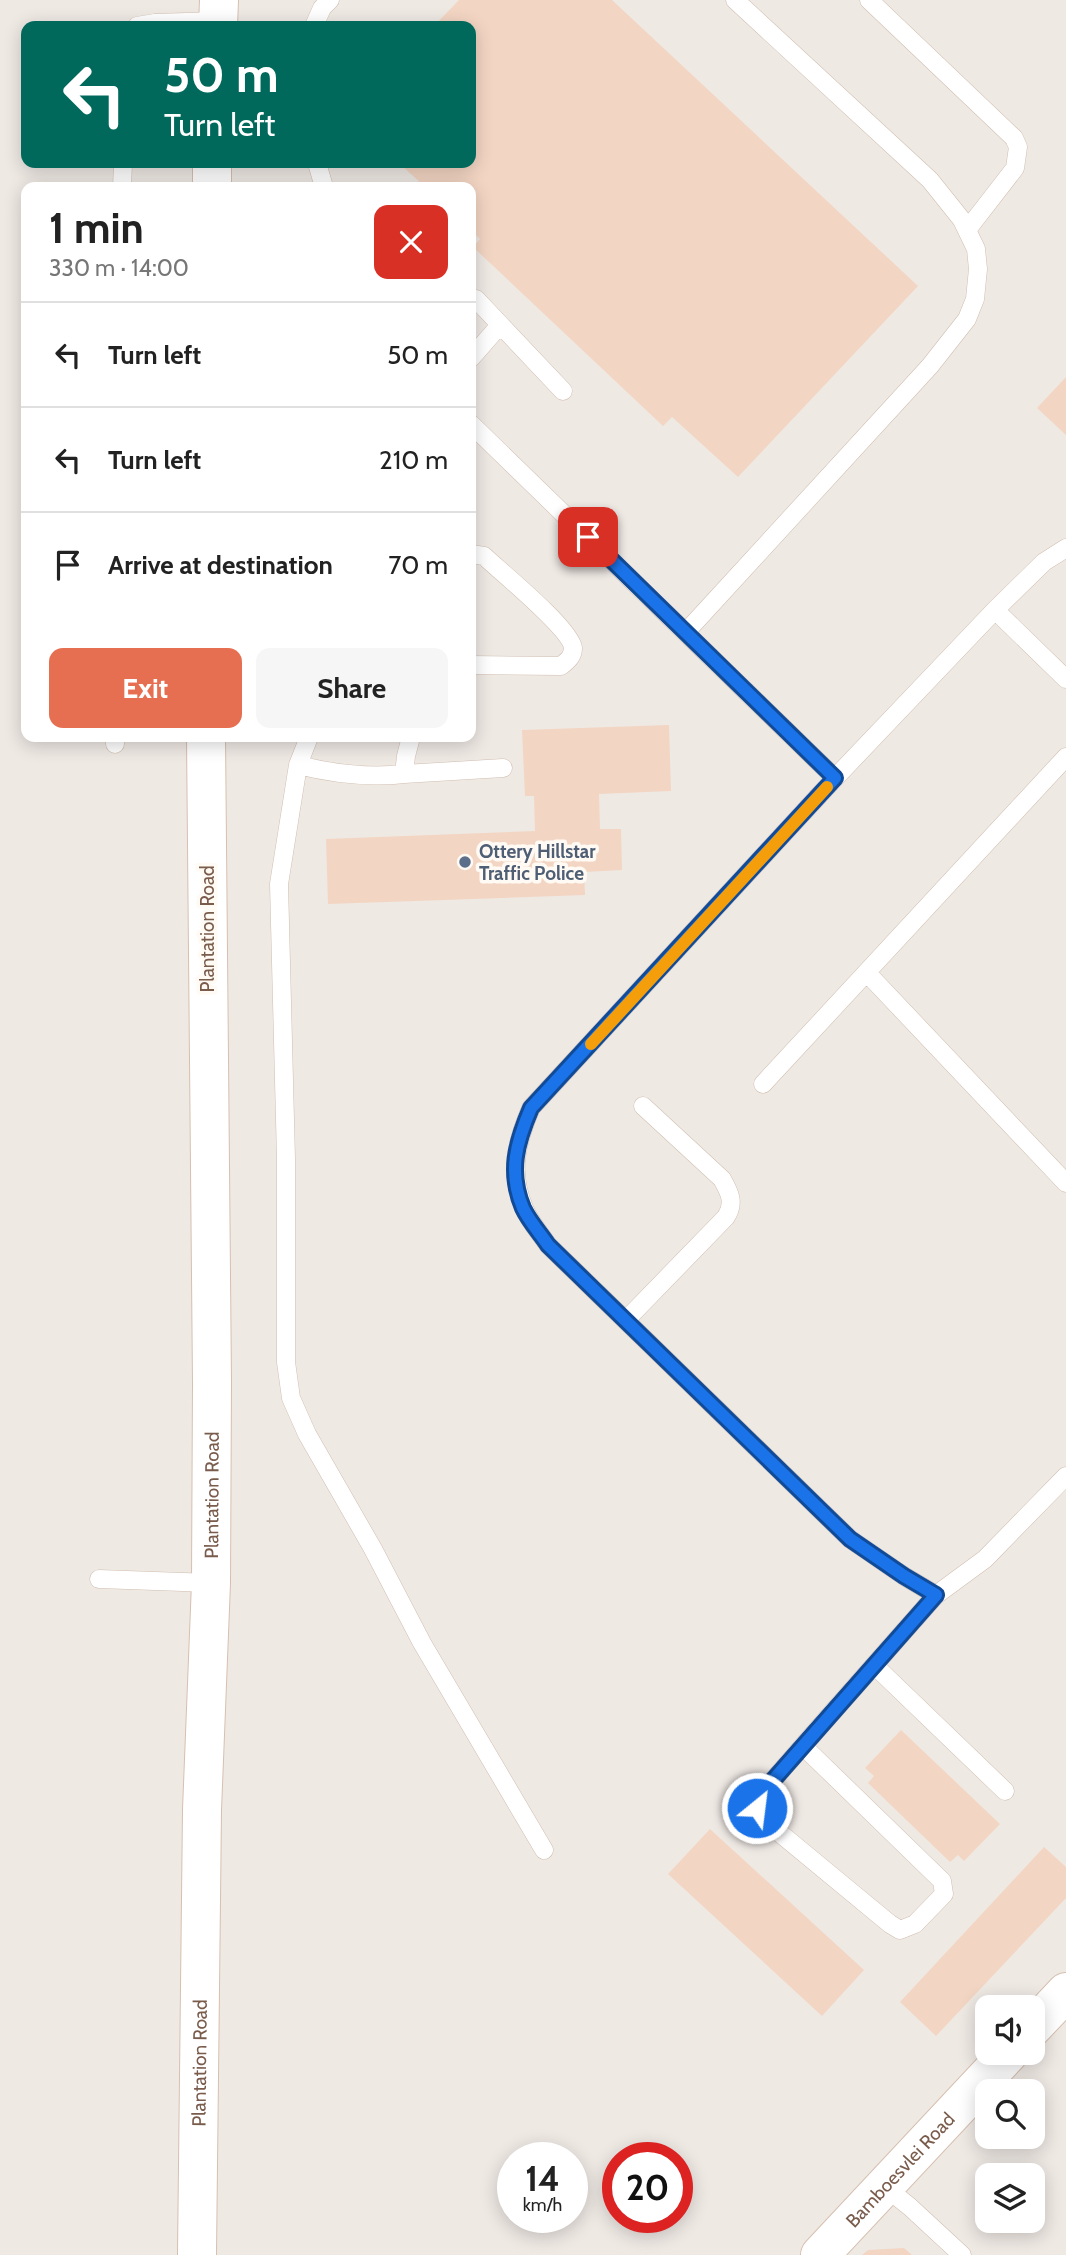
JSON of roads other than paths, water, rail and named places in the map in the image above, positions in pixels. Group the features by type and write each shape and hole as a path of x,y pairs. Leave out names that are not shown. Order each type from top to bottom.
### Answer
{"street":[{"name":"Plantation Road","path":"197,2255 202,1810 211,1583 212,1383 206,742"},
{"path":"1045,2014 1066,1992"},
{"name":"Bamboesvlei Road","path":"820,2255 998,2065"}],"lane":[{"path":"316,21 322,8 330,0"},
{"path":"686,632 930,366 967,319 975,299 978,269 976,249 962,219 930,180 735,0"},
{"path":"869,0 1014,138 1018,148 1015,168 967,230"},
{"path":"173,21 218,16"},
{"path":"476,299 563,391"},
{"path":"476,352 500,325"},
{"path":"476,429 835,778"},
{"path":"936,1595 850,1539 548,1245 524,1209 515,1176 515,1155 521,1130 531,1108 835,778 995,610 1044,562 1066,548"},
{"path":"476,555 484,556 564,630 573,647 570,658 561,666 476,665"},
{"path":"995,610 1066,678"},
{"path":"307,742 298,765 279,884 286,1159 286,1362 290,1398 307,1434 373,1549 422,1643 544,1850"},
{"path":"404,774 410,742"},
{"path":"763,1084 1066,757"},
{"path":"298,765 332,773 382,777 503,768"},
{"path":"866,973 1066,1183"},
{"path":"625,1320 731,1209 730,1195 722,1179 643,1106"},
{"path":"803,1746 942,1881 944,1894 915,1924 906,1929 897,1929 764,1820 757,1803 760,1795 874,1665 936,1595 985,1559 1066,1476"},
{"path":"99,1580 211,1583"},
{"path":"874,1665 1005,1791"},
{"path":"884,2186 962,2255"}],"place":[{"name":"Ottery Hillstar Traffic Police","path":"465,862"}]}
